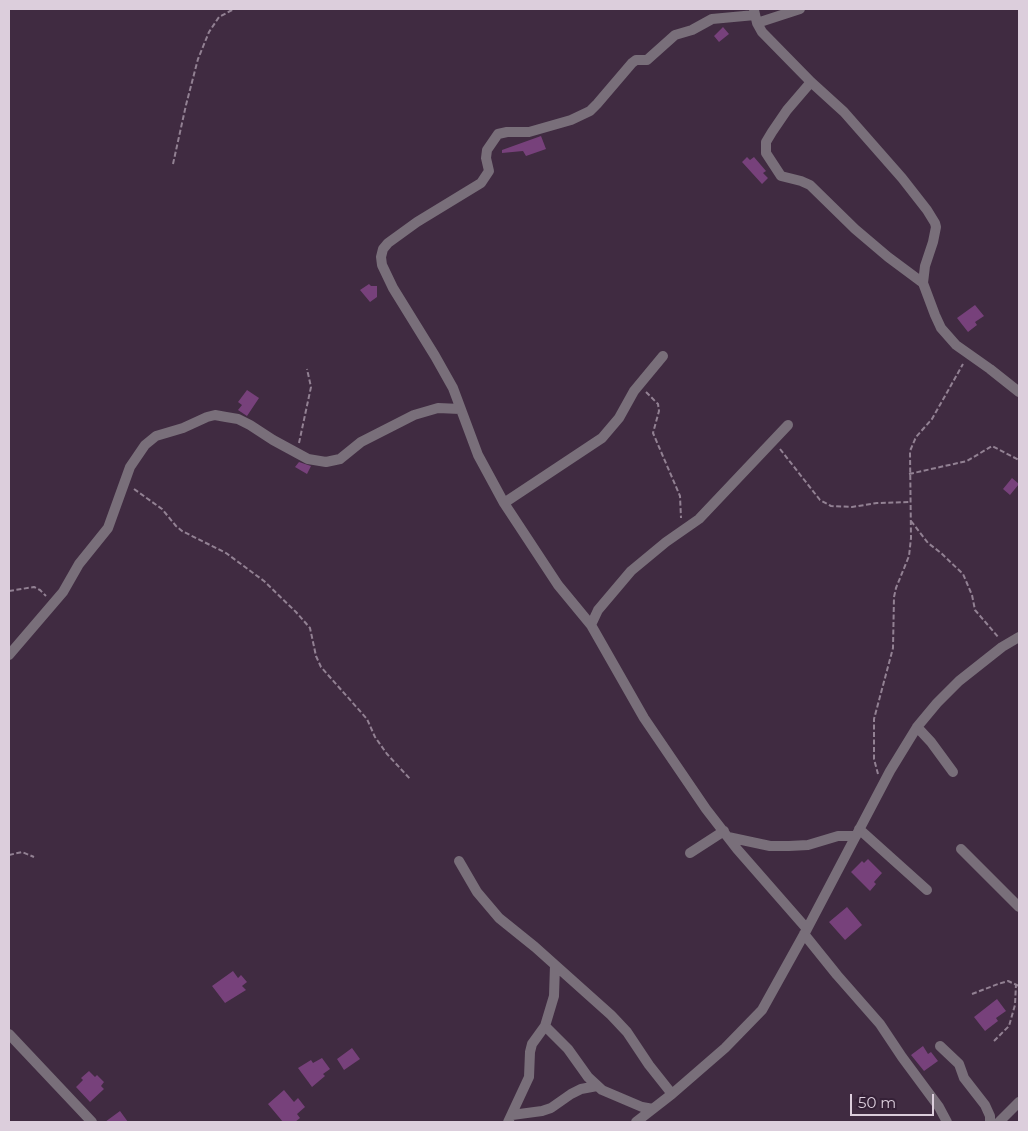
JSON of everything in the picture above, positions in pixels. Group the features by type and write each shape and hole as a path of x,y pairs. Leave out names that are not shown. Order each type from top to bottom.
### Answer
{"street":[{"path":"800,9 755,16 712,18 692,30 675,35 647,60 636,60 632,63 590,110 571,120 529,132 498,134 487,150 486,158 489,171 482,183 417,222 388,243 383,249 382,265 388,279 453,388 478,455 504,502 558,585 591,625 644,718 686,781 726,834 806,931 837,975 880,1024 939,1107 947,1122"},
{"path":"755,16 772,43 810,82 844,112 902,178 935,223 936,234 925,266 923,282 934,315 941,328 956,345 1019,392"},
{"path":"810,82 772,132 766,142 766,153 781,176 810,185 855,229 888,257 923,282"},
{"path":"504,502 602,438 619,418 638,386 663,356"},
{"path":"9,655 51,604 67,588 82,559 108,528 124,481 136,456 156,436 183,428 215,415 238,420 297,453 319,462 333,462 340,459 361,442 414,415 438,408 460,409"},
{"path":"591,625 598,610 631,571 711,507 788,425"},
{"path":"636,1122 725,1048 762,1010 806,931 857,832 917,727 949,690 1019,637"},
{"path":"917,727 931,742 953,772"},
{"path":"690,853 726,834 770,846 789,846 808,844 857,832"},
{"path":"857,832 927,890"},
{"path":"961,849 1019,907"},
{"path":"459,861 477,892 499,918 611,1015 627,1032 649,1065 672,1094"},
{"path":"510,1119 529,1077 532,1044 545,1026 554,996 555,966"},
{"path":"545,1026 568,1049 588,1077 602,1090 653,1109"},
{"path":"9,1034 92,1122"},
{"path":"940,1046 959,1064 964,1078 985,1105 990,1116 990,1122"},
{"path":"510,1119 551,1108 581,1089 597,1086"},
{"path":"999,1122 1019,1102"}],"path":[{"path":"173,164 198,59 209,32 219,17 234,9"},
{"path":"885,781 875,769 873,732 875,713 891,657 894,632 894,597 909,556 911,538 910,450 913,441 932,419 968,355"},
{"path":"297,453 310,387 307,369"},
{"path":"638,386 658,404 659,411 653,433 680,496 682,508 681,531"},
{"path":"774,441 820,500 831,506 852,508 877,503 910,502"},
{"path":"909,474 968,461 992,446 1019,460"},
{"path":"124,481 162,509 176,526 226,553 264,581 296,612 310,628 316,656 321,667 367,719 375,737 387,754 411,780"},
{"path":"910,520 928,543 963,574 970,588 976,613 1005,646"},
{"path":"9,591 34,587 40,590 51,604"},
{"path":"9,855 22,852 34,857"},
{"path":"972,994 1008,981 1018,985 1009,1026 994,1041"}],"building":[{"path":"723,27 729,34 719,42 714,36"},
{"path":"541,136 546,149 526,156 523,151 502,153 502,150"},
{"path":"747,157 750,160 754,157 766,171 763,173 768,178 762,184 742,162"},
{"path":"369,284 377,286 377,297 370,302 360,290"},
{"path":"975,305 984,316 975,322 977,325 968,332 957,318"},
{"path":"247,390 259,398 247,416 238,410 242,405 238,402"},
{"path":"299,462 311,466 307,474 295,467"},
{"path":"1012,478 1019,484 1010,495 1003,489"},
{"path":"868,859 882,873 874,882 876,884 870,891 851,872 862,861 864,863"},
{"path":"847,907 862,925 845,940 829,922"},
{"path":"233,971 238,978 241,975 247,982 242,986 246,990 225,1003 212,986"},
{"path":"997,999 1006,1011 996,1018 998,1021 985,1031 974,1017"},
{"path":"923,1046 928,1054 931,1052 938,1061 924,1071 911,1055"},
{"path":"352,1048 360,1059 344,1070 337,1059"},
{"path":"322,1058 330,1069 312,1087 298,1068 311,1060 313,1063"},
{"path":"89,1071 95,1077 97,1075 104,1082 101,1086 104,1089 90,1102 76,1087 83,1080 81,1078"},
{"path":"284,1090 294,1102 298,1098 305,1107 297,1114 300,1118 295,1122 283,1122 268,1104"},
{"path":"120,1111 128,1122 105,1122"}]}
